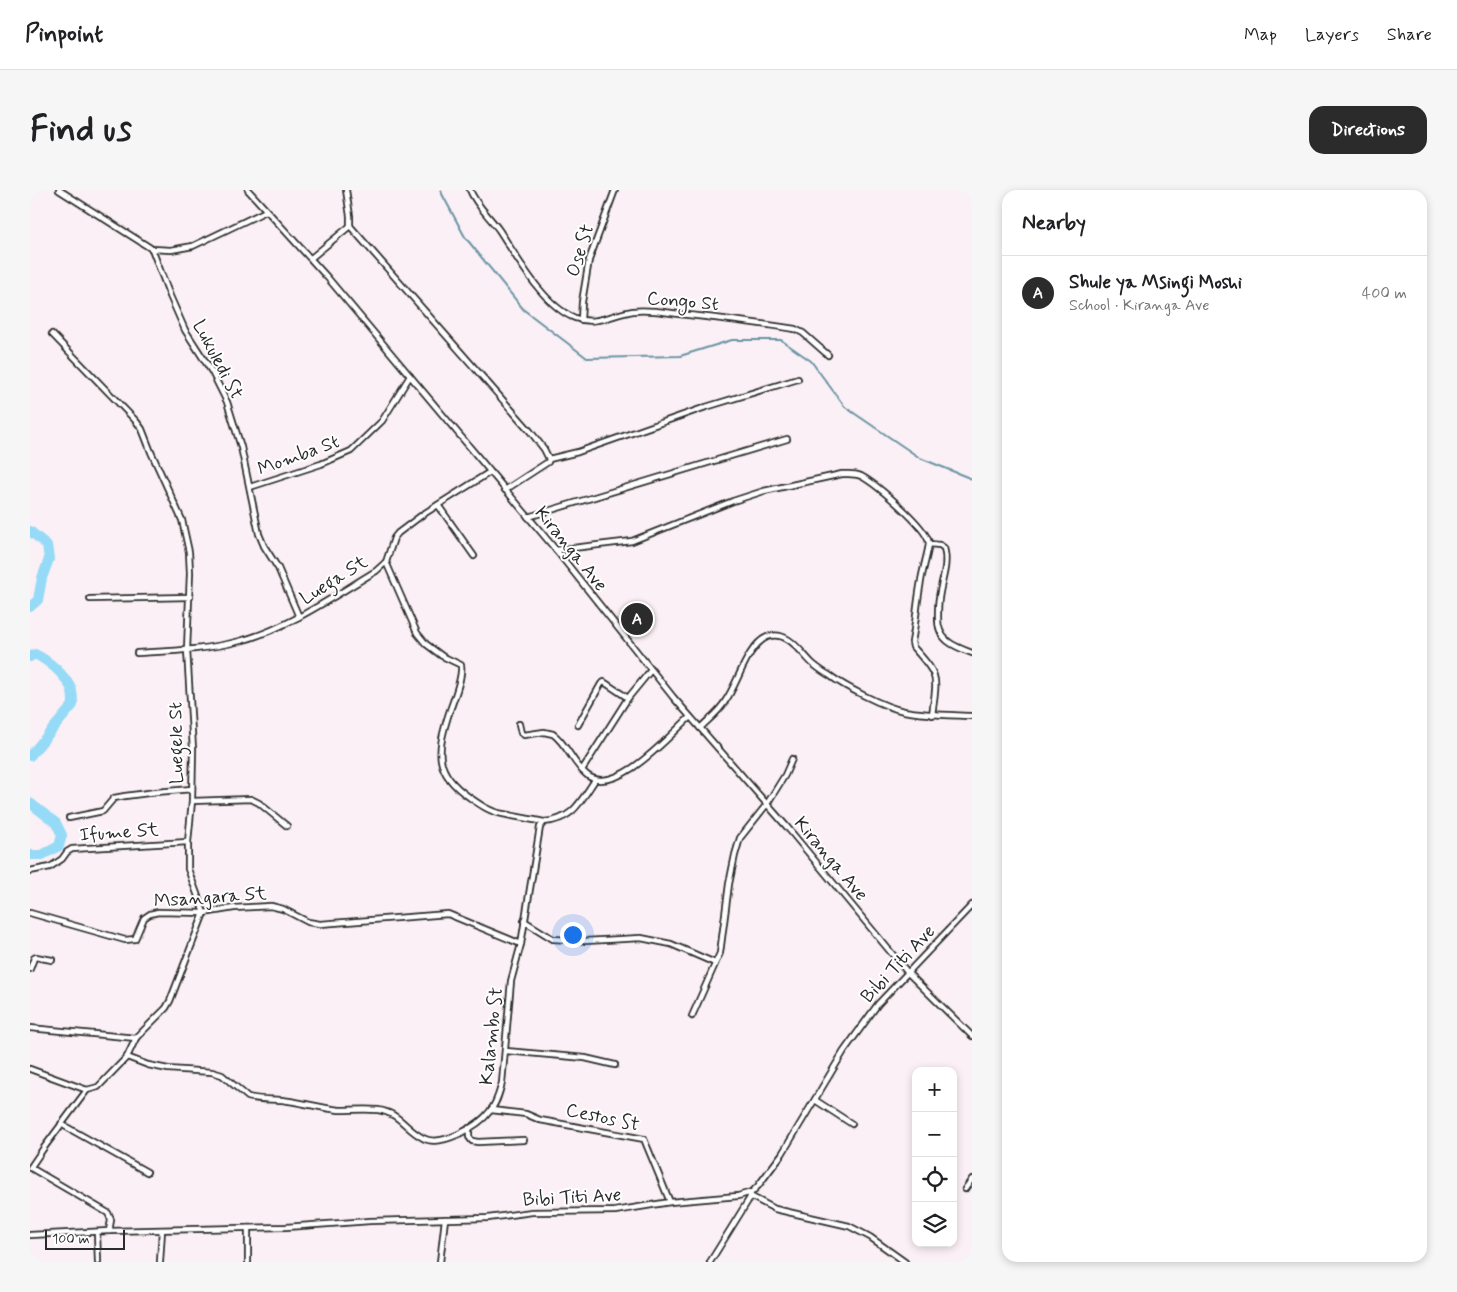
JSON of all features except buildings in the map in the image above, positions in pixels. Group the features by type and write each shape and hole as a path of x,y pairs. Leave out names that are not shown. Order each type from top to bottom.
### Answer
{"street":[{"path":"59,190 152,249 171,250 193,246 266,211"},
{"name":"Kiranga Ave","path":"248,190 311,258 556,550 690,717 767,804 908,973 972,1036"},
{"path":"346,190 350,226 530,431 549,459"},
{"path":"470,190 473,198 498,229 526,271 546,296 572,317 581,320"},
{"name":"Ose St","path":"581,320 589,260 615,190"},
{"path":"311,258 350,226"},
{"name":"Lukuledi St","path":"152,249 185,330 212,372 227,402 241,447 259,534 282,576 300,617"},
{"name":"Congo St","path":"581,320 598,322 632,311 647,310 733,319 795,329 803,333 828,355"},
{"name":"Luegele St","path":"52,334 142,429 182,520 188,552 190,597 187,650 193,749 188,869 204,913"},
{"name":"Momba St","path":"250,487 321,464 351,451 382,421 410,376"},
{"path":"505,490 548,462 549,459 578,452 706,407 798,379"},
{"path":"528,517 787,439"},
{"name":"Luega St","path":"137,654 187,650 240,641 300,617 376,571 386,562 394,538 398,533 490,472"},
{"path":"556,550 632,541 764,491 854,473 874,485 893,500 920,528 929,544 921,581 912,642 913,647 935,674 936,681 932,715"},
{"path":"438,505 474,556"},
{"path":"929,544 940,545 944,548 946,559 938,599 938,628 940,635 948,642 972,652"},
{"path":"386,562 417,633 426,644 442,656 461,665 459,680 441,740 440,758 445,775 458,790 488,810 544,822 564,818 570,814 595,780"},
{"path":"90,599 190,597"},
{"path":"700,728 726,701 746,661 757,644 767,638 776,636 785,637 795,644 813,664 844,685 896,709 932,715 972,716"},
{"path":"582,770 628,698 651,670"},
{"path":"578,724 604,682 628,698"},
{"path":"519,724 521,733 524,735 544,732 553,734 582,770 595,780 610,780 624,774 645,758 690,717"},
{"path":"692,1016 721,947 729,884 740,838 767,804 792,760"},
{"path":"69,818 103,811 112,800 120,797 192,790"},
{"path":"192,801 251,799 260,803 287,826"},
{"name":"Kalambo St","path":"127,1057 148,1065 168,1069 212,1072 222,1075 248,1097 282,1100 339,1110 384,1111 394,1114 422,1138 430,1140 440,1141 469,1128 491,1110 498,1098 502,1083 511,981 521,944 538,833 544,822"},
{"name":"Ifume St","path":"30,871 50,867 72,849 188,842"},
{"name":"Bibi Titi Ave","path":"30,1236 109,1231 248,1228 488,1218 532,1212 615,1211 670,1202 751,1194 782,1154 856,1034 878,1004 972,905"},
{"name":"Msangara St","path":"30,913 125,940 132,940 137,935 144,918 158,912 204,913 234,908 272,906 283,909 308,922 320,924 448,914 521,944"},
{"path":"30,1069 87,1090 98,1087 127,1057 136,1038 166,1008 204,913"},
{"path":"524,921 553,939 585,941 641,938 671,944 715,963"},
{"path":"30,969 36,957 52,960"},
{"path":"30,1028 136,1038"},
{"path":"506,1050 585,1058 616,1065"},
{"path":"87,1090 30,1168 108,1213 111,1220 109,1231"},
{"path":"815,1100 852,1124"},
{"name":"Cestos St","path":"491,1110 526,1114 540,1120 644,1139 670,1202"},
{"path":"61,1124 147,1172"},
{"path":"469,1128 469,1138 472,1141 524,1140"},
{"path":"965,1189 972,1179"},
{"path":"710,1262 751,1194 775,1208 848,1226 870,1237 905,1262"},
{"path":"440,1262 445,1219"},
{"path":"248,1228 248,1262"},
{"path":"160,1262 162,1230"},
{"path":"97,1232 98,1262"}],"waterway":[{"path":"441,190 465,237 524,310 587,358 680,356 732,340 781,340 811,361 845,407 920,458 972,479"},
{"path":"30,531 47,545 49,559 42,578 38,600 30,607"},
{"path":"30,657 35,654 51,664 68,683 73,694 73,705 30,756"},
{"path":"30,803 56,823 62,835 59,846 42,855 30,855"}],"place":[{"name":"Shule ya Msingi Moshi","path":"637,619"}]}
